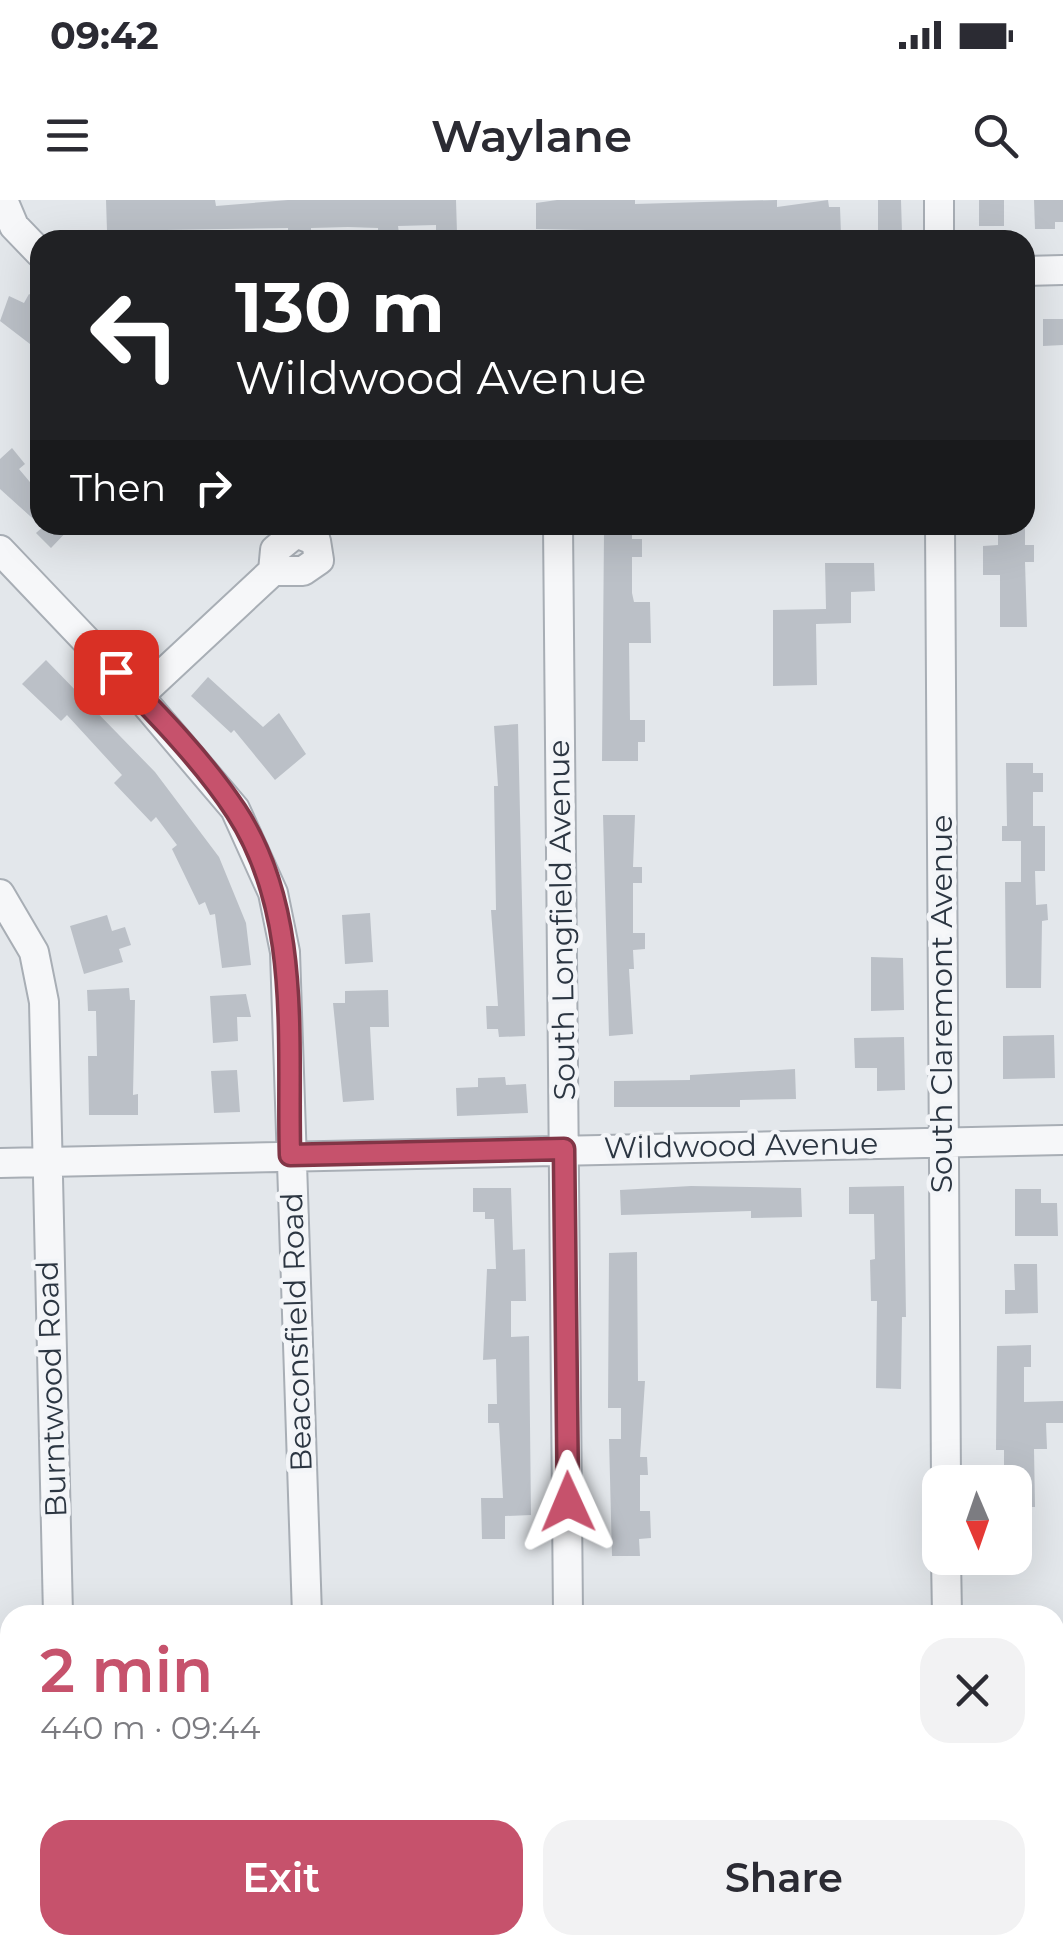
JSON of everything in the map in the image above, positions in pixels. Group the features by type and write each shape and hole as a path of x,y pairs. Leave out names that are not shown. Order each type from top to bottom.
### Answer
{"street":[{"path":"4,200 30,244"},
{"path":"938,200 939,230"},
{"path":"1035,271 1063,270"},
{"name":"South Longfield Avenue","path":"558,535 568,1605"},
{"name":"South Claremont Avenue","path":"940,535 946,1465"},
{"name":"Beaconsfield Road","path":"0,550 140,696 235,810 272,892 286,952 307,1605"},
{"path":"140,696 272,572"},
{"name":"Burntwood Road","path":"0,894 22,924 40,972 44,1002 58,1605"},
{"name":"Wildwood Avenue","path":"0,1163 1063,1140"},
{"path":"946,1575 947,1605"}],"building":[{"path":"106,200 215,200 216,206 288,200 456,200 457,230 436,230 436,225 398,226 398,230 107,230"},
{"path":"777,200 777,207 828,200 829,207 840,207 841,230 536,229 536,203"},
{"path":"878,200 901,200 902,230 878,230"},
{"path":"979,200 1004,200 1004,226 979,226"},
{"path":"1034,200 1063,200 1063,222 1055,222 1055,229 1035,229"},
{"path":"30,295 30,344 0,321 9,296 24,303"},
{"path":"1043,319 1063,319 1063,345 1043,346"},
{"path":"12,448 25,464 19,469 30,482 30,516 0,489 0,459"},
{"path":"38,535 63,535 51,548"},
{"path":"604,535 632,535 632,539 642,539 642,557 632,557 634,602 650,602 651,643 629,643 630,720 645,720 645,742 638,742 638,761 602,761"},
{"path":"998,535 1025,535 1025,545 1034,545 1034,562 1025,562 1027,627 1000,627 1000,575 983,575 983,546 998,545"},
{"path":"825,563 874,563 875,591 851,592 851,623 816,624 817,685 773,686 773,610 826,609"},
{"path":"46,660 155,772 219,857 246,923 251,965 222,968 215,914 210,915 205,902 199,905 172,849 177,845 156,817 151,822 114,783 122,775 67,715 61,721 22,684"},
{"path":"208,677 263,727 279,713 306,754 275,780 234,730 231,733 191,696"},
{"path":"518,724 525,1036 499,1037 498,1029 487,1029 486,1006 498,1006 491,910 496,910 494,786 498,786 494,726"},
{"path":"1006,763 1033,763 1033,773 1043,773 1043,792 1033,792 1033,826 1045,826 1045,871 1035,871 1036,905 1047,904 1048,920 1042,921 1041,988 1006,988 1005,882 1021,882 1021,841 1002,841 1002,826 1007,826"},
{"path":"603,815 635,815 633,867 642,867 642,883 633,883 633,933 645,933 645,949 633,950 634,969 629,969 633,1034 609,1036"},
{"path":"370,913 373,962 345,964 342,915"},
{"path":"107,915 112,931 125,927 131,945 119,949 123,962 84,974 70,926"},
{"path":"871,957 903,958 904,1010 871,1011"},
{"path":"129,988 130,1000 135,1000 133,1095 138,1094 138,1115 89,1115 88,1056 97,1056 96,1011 88,1011 87,990"},
{"path":"388,990 389,1027 370,1027 374,1100 343,1102 333,1003 345,1003 345,991"},
{"path":"246,994 251,1017 237,1017 238,1041 213,1043 210,996"},
{"path":"1054,1035 1055,1078 1003,1079 1003,1036"},
{"path":"904,1037 905,1090 877,1091 877,1068 855,1068 854,1038"},
{"path":"795,1069 796,1099 740,1100 740,1107 614,1107 614,1081 690,1080 690,1075"},
{"path":"237,1070 240,1112 214,1113 211,1071"},
{"path":"505,1077 506,1085 526,1084 528,1113 457,1116 456,1088 478,1087 478,1078"},
{"path":"691,1186 801,1188 802,1217 751,1218 751,1211 621,1215 620,1190"},
{"path":"904,1186 906,1317 902,1317 901,1389 876,1388 877,1301 871,1301 870,1260 875,1259 874,1214 849,1214 849,1187"},
{"path":"473,1188 511,1188 513,1250 525,1249 526,1301 511,1301 511,1337 529,1336 531,1515 505,1516 505,1539 482,1539 481,1498 503,1498 499,1423 488,1423 488,1404 497,1404 496,1359 483,1360 487,1269 496,1269 494,1219 485,1219 485,1212 473,1212"},
{"path":"1015,1189 1041,1189 1041,1203 1057,1203 1058,1236 1015,1236"},
{"path":"637,1252 638,1381 645,1381 640,1457 647,1457 648,1475 640,1475 640,1511 650,1511 651,1538 639,1539 640,1556 612,1556 609,1439 621,1439 621,1408 608,1408 609,1253"},
{"path":"1014,1264 1037,1264 1038,1313 1005,1314 1005,1290 1015,1290"},
{"path":"1031,1345 1031,1367 1024,1367 1024,1402 1063,1401 1063,1423 1046,1423 1047,1449 1034,1449 1035,1507 1032,1465 1004,1465 1004,1450 996,1450 997,1346"}],"route":[{"path":"116,672 195,758 235,810 262,864 286,952 290,1155 564,1149 568,1502"}]}
